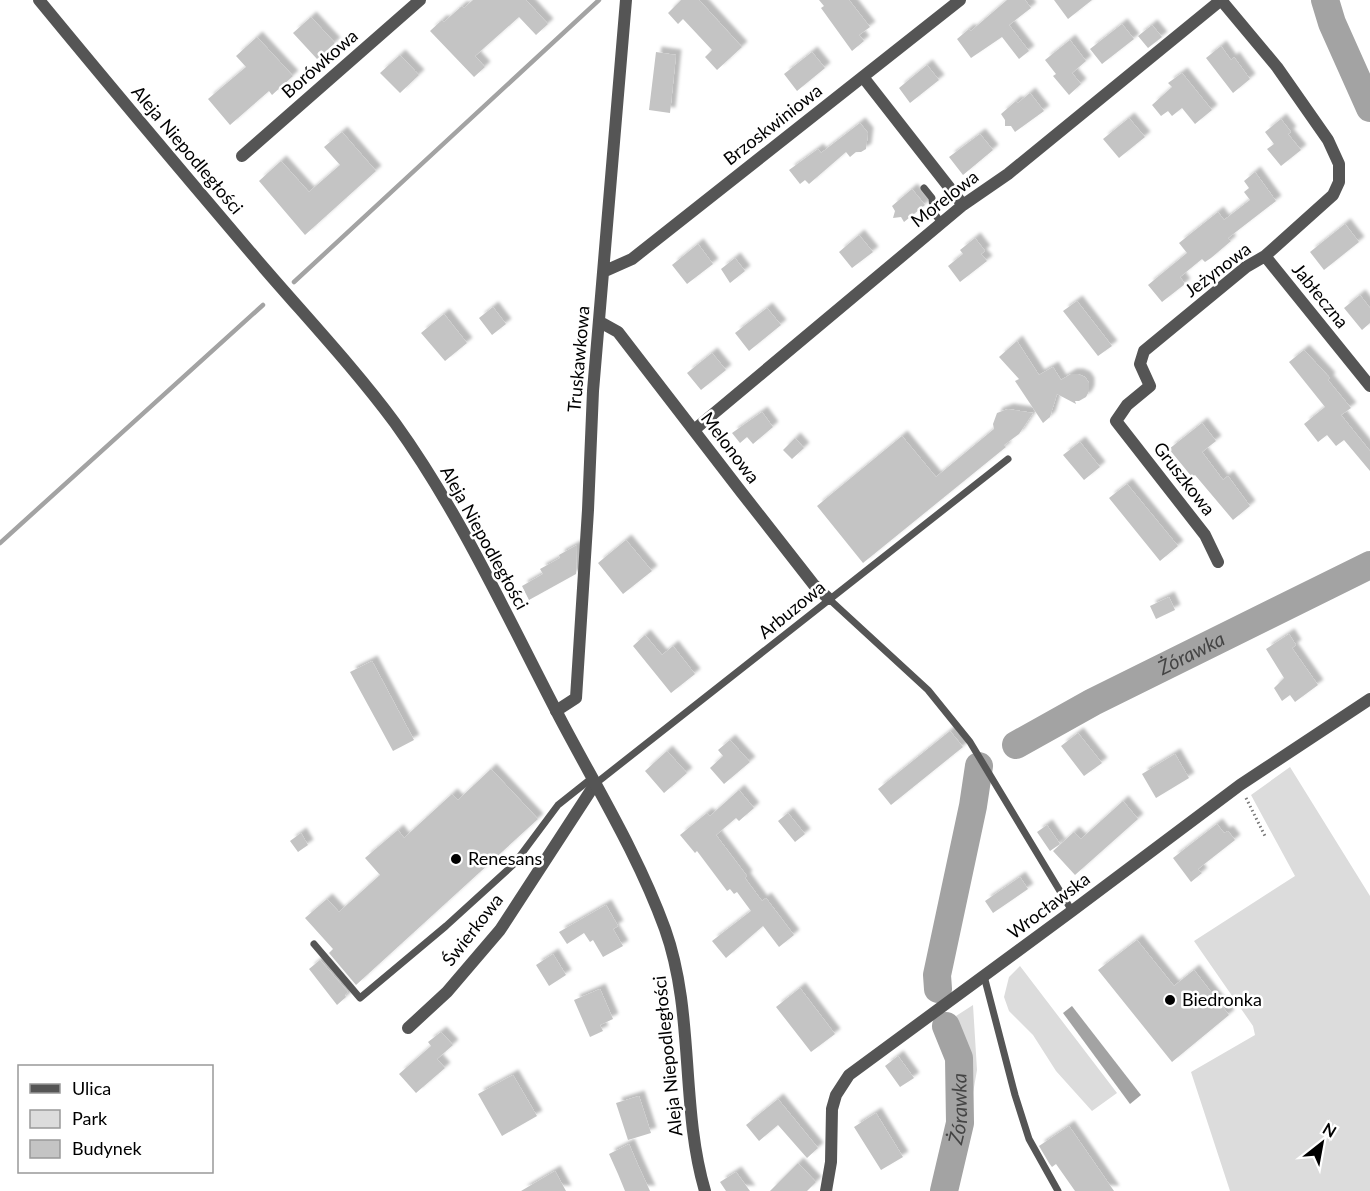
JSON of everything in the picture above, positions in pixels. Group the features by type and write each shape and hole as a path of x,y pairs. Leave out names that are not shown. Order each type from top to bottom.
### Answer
{"street":[{"name":"Aleja Niepodległości","path":"39,0 393,421 430,474 463,533 652,896 675,961 681,996 699,1172 705,1191"},
{"name":"Borówkowa","path":"242,156 420,0"},
{"name":"Brzoskwiniowa","path":"605,271 632,259 960,0"},
{"name":"Morelowa","path":"694,430 963,205 1008,174 1221,0 1277,67 1328,140"},
{"name":"Truskawkowa","path":"556,711 576,698 594,391 628,2"},
{"path":"863,77 963,205"},
{"name":"Jeżynowa","path":"1116,421 1127,405 1150,386 1140,364 1144,351 1246,267 1265,256 1333,195 1339,182 1339,164 1328,140"},
{"name":"Jabłeczna","path":"1265,256 1370,386"},
{"name":"Melonowa","path":"600,322 618,332 792,557 829,599"},
{"name":"Gruszkowa","path":"1116,421 1205,535 1218,562"},
{"name":"Wrocławska","path":"826,1191 831,1161 832,1109 836,1095 849,1075 1240,785 1370,699"},
{"name":"Świerkowa","path":"408,1028 447,992 500,930 594,781"}],"lane":[{"path":"924,188 932,198 933,212 941,223"},
{"name":"Arbuzowa","path":"314,944 360,998 446,926 514,864 558,805 594,781 1008,459"},
{"path":"829,599 928,690 970,742 1072,911"},
{"path":"984,976 1029,1139 1058,1191"}],"path":[{"path":"1240,785 1266,838"}],"green space":[{"path":"1290,767 1370,896 1370,1191 1230,1191 1191,1072 1255,1035 1253,1026 1194,941 1295,876 1251,795"},
{"path":"1020,966 1117,1093 1092,1111 1056,1071 1033,1035 1009,1011 1004,997 1009,977"},
{"path":"973,1005 977,1070 956,1191 950,1191 964,1115 956,1016"}],"shaded area":[{"path":"1072,1006 1141,1095 1130,1104 1063,1013"}],"building":[{"path":"473,0 526,0 548,24 536,35 519,17 475,56 485,67 474,77 430,31 442,20 444,22 462,6 464,8"},
{"path":"681,0 699,0 742,47 717,70 705,57 712,50 683,19 678,24 668,13"},
{"path":"819,0 849,0 870,27 859,35 864,41 852,51 821,8 824,6"},
{"path":"1007,0 1025,0 1031,8 1009,25 1029,51 1019,59 1002,37 971,58 957,39 969,29 971,31"},
{"path":"1054,0 1092,0 1068,19"},
{"path":"311,17 335,43 317,59 293,33"},
{"path":"1122,24 1134,39 1102,64 1090,49"},
{"path":"1152,25 1162,37 1148,48 1138,36"},
{"path":"257,37 293,76 272,95 269,91 230,125 208,99 246,67 236,56"},
{"path":"1070,40 1086,61 1072,73 1081,84 1069,95 1053,76 1056,74 1045,60"},
{"path":"1221,46 1231,60 1234,57 1250,79 1233,93 1206,58"},
{"path":"656,52 676,55 670,113 649,110"},
{"path":"812,52 825,68 797,91 784,74"},
{"path":"400,55 419,75 400,93 380,73"},
{"path":"927,65 939,80 910,103 899,88"},
{"path":"1182,73 1212,110 1195,124 1182,108 1172,116 1168,111 1161,116 1152,105 1172,87 1168,83"},
{"path":"1030,93 1044,111 1015,132 1011,126 1005,126 1005,120 1001,114"},
{"path":"1129,118 1145,137 1119,158 1103,139"},
{"path":"1281,119 1291,132 1288,134 1301,150 1281,166 1267,149 1274,144 1265,132"},
{"path":"860,123 868,133 866,149 850,157 846,152 809,184 805,180 800,184 789,170 818,149 821,153"},
{"path":"342,132 376,171 305,235 259,181 281,161 309,192 340,165 324,147"},
{"path":"980,134 993,150 963,175 949,157"},
{"path":"1255,172 1276,201 1228,238 1231,241 1211,258 1205,262 1202,259 1180,277 1185,284 1162,302 1148,285 1187,253 1179,243 1218,212 1224,220 1250,200 1244,192 1249,188 1244,181"},
{"path":"912,189 925,205 904,222 901,217 893,218 895,211 892,206"},
{"path":"1345,224 1359,242 1324,270 1310,252"},
{"path":"859,235 873,252 852,268 839,252"},
{"path":"975,238 985,251 981,254 987,261 960,282 948,266 963,254 960,250"},
{"path":"698,244 713,264 687,284 672,265"},
{"path":"735,258 745,271 730,283 721,269"},
{"path":"1360,295 1370,308 1370,323 1362,330 1344,308"},
{"path":"1077,301 1112,346 1098,356 1063,311"},
{"path":"493,307 506,324 492,335 479,318"},
{"path":"767,308 781,325 749,351 735,333"},
{"path":"444,314 467,343 445,361 421,333"},
{"path":"1017,341 1039,375 1053,367 1061,380 1071,374 1085,377 1089,383 1086,397 1075,401 1076,404 1057,394 1050,417 1043,423 1015,381 1019,379 999,357"},
{"path":"1304,350 1330,378 1328,380 1351,408 1341,415 1370,451 1370,471 1344,440 1336,446 1327,435 1318,442 1304,424 1325,407 1289,362"},
{"path":"712,353 726,370 701,390 687,373"},
{"path":"1008,409 1033,413 1019,434 1004,445 1006,447 863,563 817,506 902,436 936,477 994,429 993,424 997,413"},
{"path":"762,412 773,427 753,444 747,437 740,443 732,433"},
{"path":"1202,423 1216,441 1202,452 1223,480 1228,476 1250,506 1233,520 1195,475 1192,477 1169,449"},
{"path":"795,438 804,448 792,459 783,450"},
{"path":"1080,442 1100,467 1084,480 1063,455"},
{"path":"1127,484 1178,546 1160,561 1109,498"},
{"path":"626,540 652,571 623,594 598,563"},
{"path":"577,545 576,574 529,600 522,586 543,574 540,569"},
{"path":"1169,597 1175,610 1156,619 1150,606"},
{"path":"1289,634 1296,645 1292,648 1318,685 1295,702 1290,695 1282,701 1274,688 1284,678 1266,649"},
{"path":"645,635 662,655 673,646 695,674 671,693 633,646"},
{"path":"372,661 414,740 393,751 350,672"},
{"path":"950,731 963,747 891,805 878,789"},
{"path":"1078,733 1102,763 1084,776 1061,746"},
{"path":"730,740 750,762 724,784 710,768 723,756 718,750"},
{"path":"667,751 687,773 664,793 645,771"},
{"path":"1175,754 1189,778 1156,798 1142,774"},
{"path":"491,769 538,819 356,985 329,953 333,949 305,918 327,899 339,912 380,875 365,858 398,830 404,838 452,794 458,800"},
{"path":"739,790 754,808 739,821 736,818 716,835 747,876 745,878 762,901 766,898 794,935 779,947 763,926 726,958 712,941 751,911 737,892 734,894 730,889 727,891 697,851 695,853 680,835 707,813 710,816"},
{"path":"1123,801 1138,819 1075,875 1053,851 1074,832 1081,839"},
{"path":"788,813 805,834 795,842 778,821"},
{"path":"1217,824 1224,833 1228,831 1235,840 1198,869 1202,873 1191,882 1173,858"},
{"path":"1047,825 1060,844 1050,851 1037,832"},
{"path":"301,833 308,845 298,852 290,841"},
{"path":"1020,877 1028,889 993,913 985,901"},
{"path":"606,905 618,926 613,929 623,946 603,957 593,940 590,942 584,933 567,944 559,932"},
{"name":"Biedronka","path":"1137,940 1174,986 1194,970 1229,1015 1172,1062 1098,970"},
{"path":"553,954 566,975 549,986 536,965"},
{"path":"320,960 348,992 337,1005 309,969"},
{"path":"800,988 835,1034 811,1052 776,1007"},
{"path":"600,989 613,1019 600,1025 603,1031 590,1037 574,1000"},
{"path":"441,1032 453,1045 437,1059 445,1068 416,1093 399,1074 431,1046 428,1042"},
{"path":"898,1056 914,1078 900,1087 885,1066"},
{"path":"513,1075 537,1116 502,1136 478,1094"},
{"path":"639,1096 651,1133 628,1140 616,1103"},
{"path":"778,1099 818,1148 807,1158 778,1125 759,1141 746,1125"},
{"path":"876,1113 903,1157 881,1170 854,1127"},
{"path":"1069,1126 1114,1191 1075,1191 1056,1164 1052,1167 1049,1163 1039,1146"},
{"path":"629,1144 650,1191 625,1191 609,1154"},
{"path":"798,1163 816,1182 807,1191 770,1191"},
{"path":"555,1171 566,1191 521,1191"},
{"path":"736,1172 750,1191 726,1191 720,1182"}],"waterway":[{"path":"294,282 599,0"},
{"name":"Żórawka","path":"1325,0 1332,23 1370,108"},
{"path":"0,543 263,305"},
{"name":"Żórawka","path":"1016,745 1093,702 1370,565"},
{"name":"Żórawka","path":"938,989 937,975 973,806 979,766"},
{"name":"Żórawka","path":"944,1191 960,1123 959,1058 946,1026"}],"place":[{"name":"Renesans","path":"456,859"},
{"name":"Biedronka","path":"1170,1000"}]}
